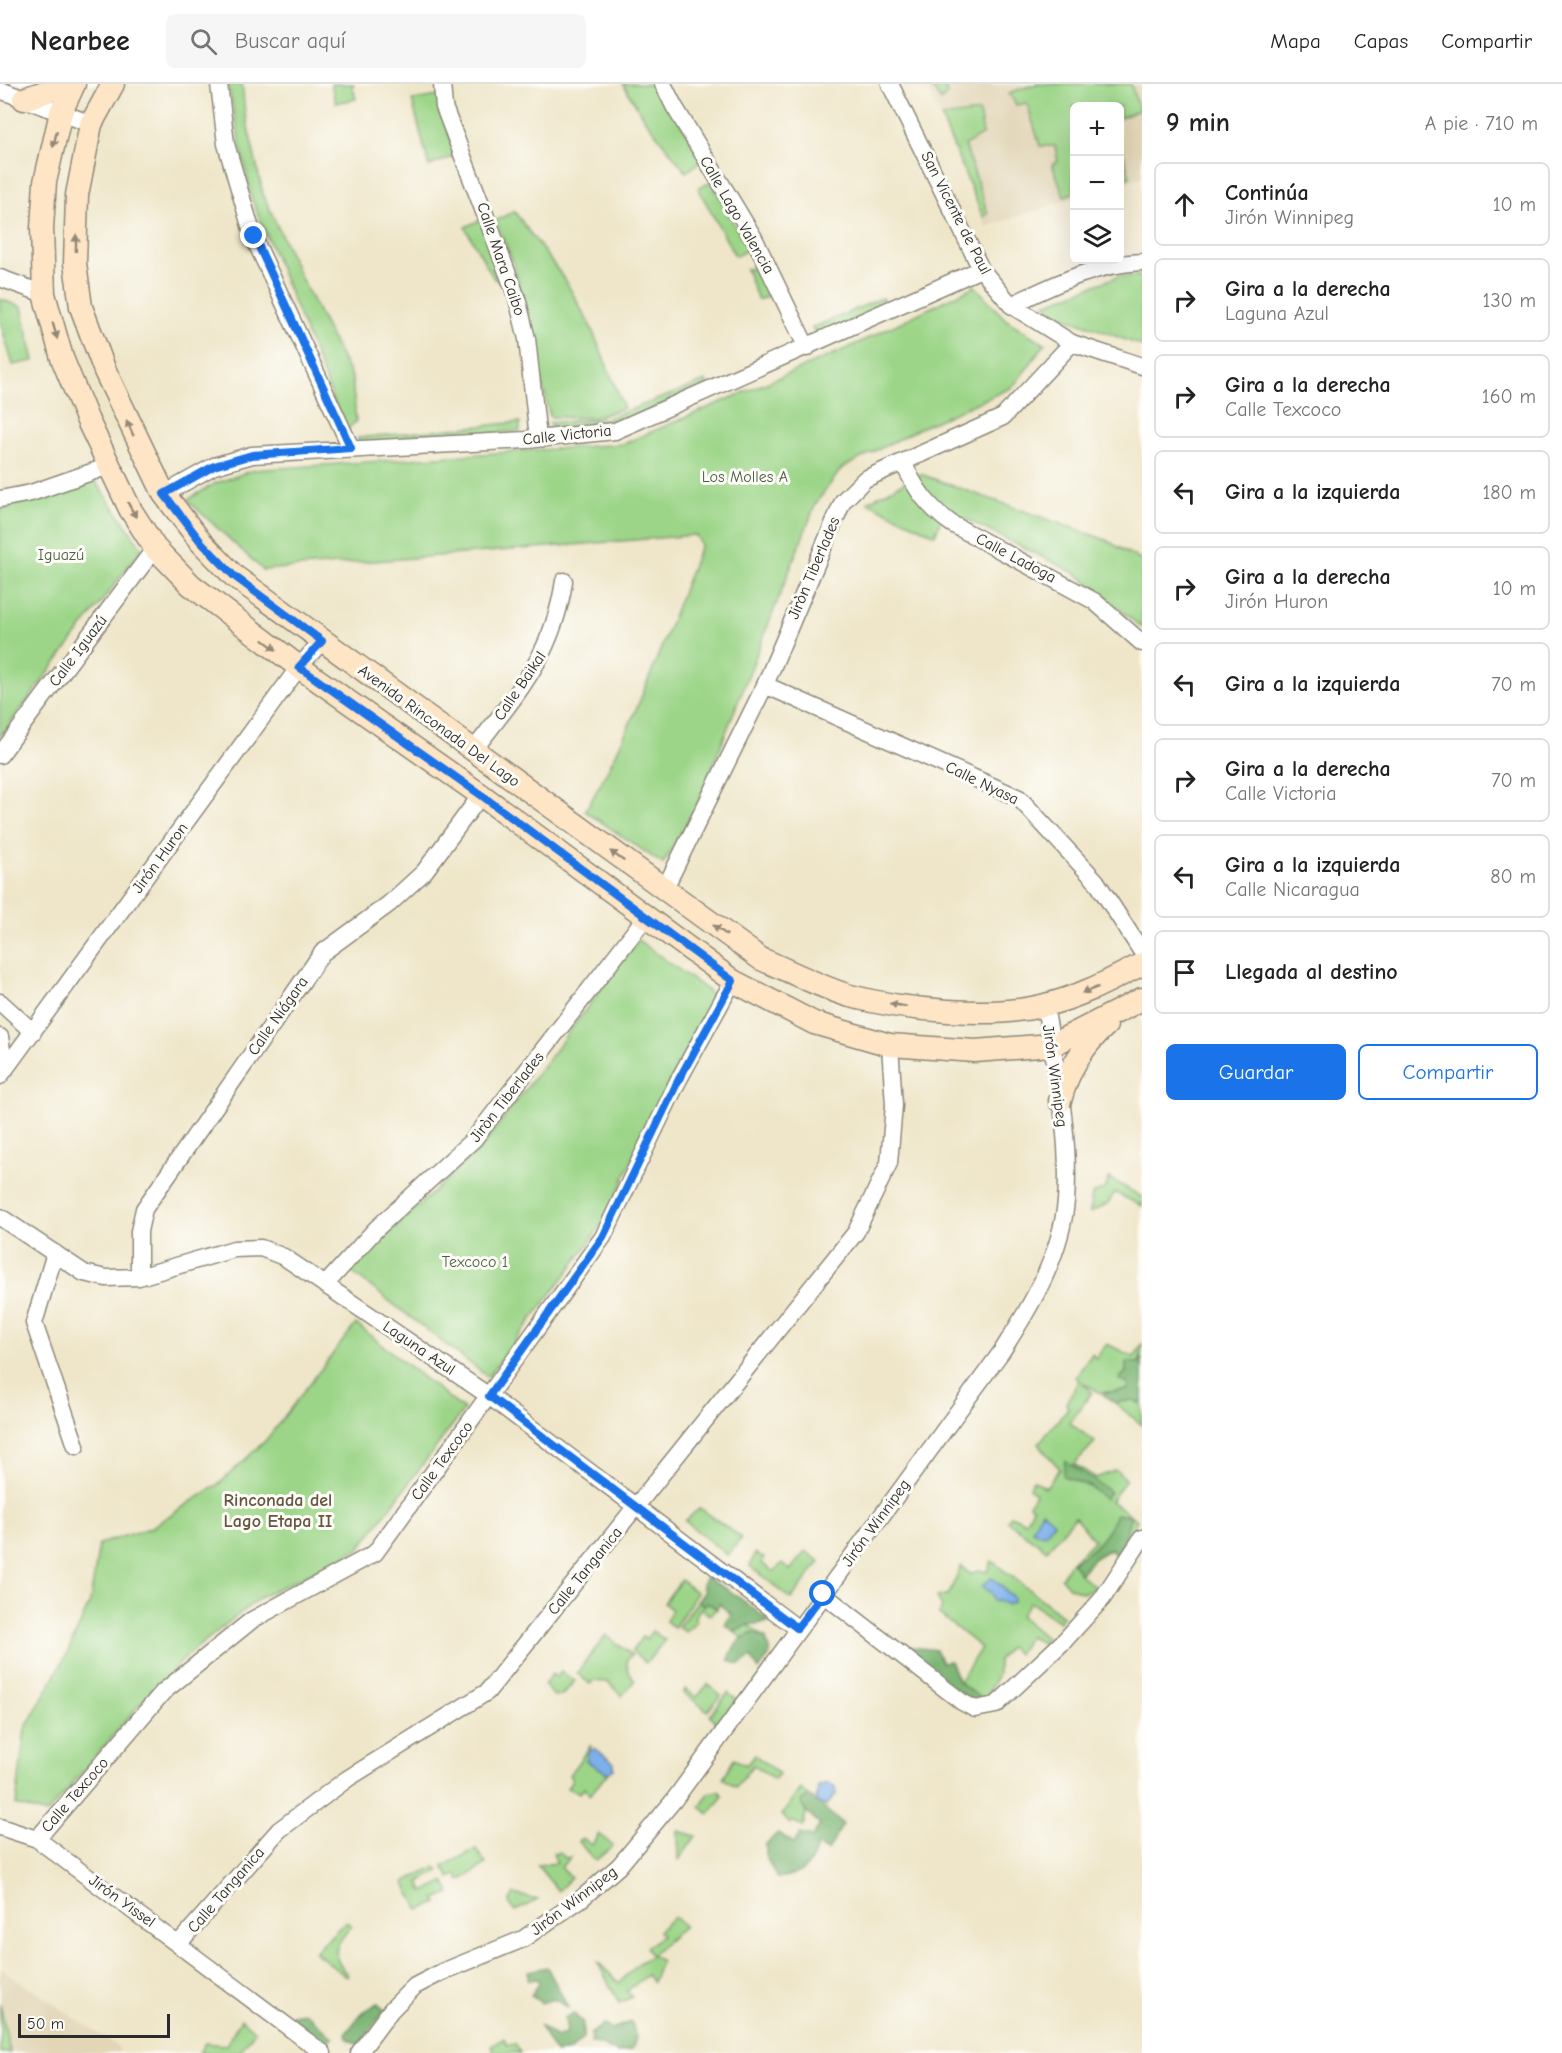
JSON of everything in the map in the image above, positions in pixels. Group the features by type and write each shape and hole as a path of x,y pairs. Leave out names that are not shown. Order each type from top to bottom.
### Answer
{"street":[{"path":"24,99 68,84"},
{"name":"Avenida Rinconada Del Lago","path":"74,84 61,112 45,182 42,228 44,294 62,358 130,509 155,548 191,585 299,667 481,795 733,981 814,1023 890,1045 953,1052 1052,1045 1120,1013 1142,999"},
{"name":"Avenida Rinconada Del Lago","path":"113,84 91,124 77,195 75,263 81,307 105,371 164,494 201,542 234,576 761,959 849,995 925,1011 1013,1010 1045,1006 1099,987 1142,964"},
{"path":"219,84 225,144 254,236 351,448"},
{"name":"Calle Mara Caibo","path":"442,84 444,107 517,298 527,339 538,438"},
{"name":"Calle Lago Valencia","path":"663,84 754,238 807,348"},
{"name":"San Vicente de Paul","path":"890,84 981,269 1011,305 1072,343 1142,366"},
{"path":"0,90 91,124"},
{"path":"1011,305 1071,276 1119,263 1142,262"},
{"name":"Calle Victoria","path":"164,494 214,466 252,455 538,438 615,431 807,348 981,269"},
{"path":"0,278 44,294"},
{"name":"Jiròn Tiberlades","path":"664,890 765,685 843,501 865,479 1003,417 1072,343"},
{"name":"Calle Ladoga","path":"903,462 915,488 933,510 952,524 1094,601 1142,643"},
{"path":"0,499 31,493 110,466"},
{"name":"Calle Iguazú","path":"0,755 155,548"},
{"name":"Calle Baikal","path":"473,751 541,657 560,613 564,581"},
{"name":"Jirón Huron","path":"2,1073 299,667 322,641"},
{"name":"Calle Nyasa","path":"765,685 1019,798 1096,881 1142,952"},
{"name":"Calle Niágara","path":"139,1277 139,1231 144,1209 322,953 389,904 424,872 481,795"},
{"name":"Jiròn Tiberlades","path":"325,1285 376,1229 474,1139 645,918"},
{"name":"Calle Texcoco","path":"37,1839 163,1692 252,1620 375,1553 603,1237 678,1081 733,981"},
{"path":"0,1002 33,1032"},
{"name":"Jirón Winnipeg","path":"359,2053 391,2010 414,1986 523,1939 581,1899 620,1866 674,1800 797,1628 1002,1351 1031,1306 1052,1259 1066,1202 1065,1144 1045,1006"},
{"path":"1060,1101 1065,1082 1080,1052 1120,1013"},
{"path":"0,1037 2,1073"},
{"name":"Calle Tanganica","path":"179,1943 279,1830 347,1779 487,1692 856,1232 890,1164 894,1105 890,1045"},
{"name":"Laguna Azul","path":"0,1216 84,1273 106,1278 139,1277 234,1249 261,1248 284,1257 489,1396 797,1628"},
{"path":"55,1253 34,1323 76,1446"},
{"path":"823,1594 963,1702 983,1709 996,1705 1065,1640 1102,1599 1142,1538"},
{"name":"Jirón Yissel","path":"0,1827 37,1839 179,1943 323,2053"}],"shaded area":[{"path":"925,84 1142,84 1142,177 1124,183 1124,102 1070,102 1070,199 986,227 960,158"},
{"path":"0,1968 119,2047 119,2053 0,2053"}],"green space":[{"path":"228,84 242,84 245,113 263,194 299,274 352,378 356,421 346,431 251,197"},
{"path":"331,84 354,84 352,86 356,99 336,103"},
{"path":"623,84 659,84 702,161 686,172 646,121"},
{"path":"930,84 944,84 947,94 941,101"},
{"path":"1036,84 1131,84 1139,110 1124,116 1124,102 1070,102 1070,194 1064,196 1052,164 1058,161 1055,146 1040,146 1027,103 1016,105 1009,93"},
{"path":"438,96 455,156 429,166 412,100"},
{"path":"979,112 983,134 965,145 988,214 983,217 941,117"},
{"path":"1124,157 1130,177 1124,179"},
{"path":"711,182 748,250 735,256 698,188"},
{"path":"514,211 565,280 591,327 624,408 594,418 550,417 514,264 495,221"},
{"path":"482,219 503,282 494,279 465,227"},
{"path":"758,268 768,296 758,300 746,269"},
{"path":"1119,276 1142,276 1142,346 1059,315 1045,304"},
{"name":"Los Molles A","path":"975,286 1006,320 1045,344 1013,387 920,428 842,468 816,503 697,806 663,864 585,811 619,747 648,680 701,545 696,535 263,570 187,500 214,484 253,470 623,444 848,348"},
{"path":"882,298 886,306 817,338 812,328"},
{"path":"0,299 22,307 34,361 13,365 0,322"},
{"path":"706,381 707,386 608,426 551,428 549,423 606,419"},
{"path":"520,422 520,431 358,444 358,438"},
{"path":"920,474 1106,540 1142,561 1142,628 1077,574 945,509 935,535 867,502"},
{"name":"Iguazú","path":"95,481 142,548 0,737 0,510"},
{"name":"Texcoco 1","path":"638,940 716,997 645,1128 616,1198 591,1241 488,1377 349,1270 482,1147"},
{"path":"1109,1178 1142,1197 1142,1206 1114,1192 1109,1203 1090,1213 1092,1194 1105,1189"},
{"path":"356,1324 464,1410 359,1549 261,1597 190,1653 138,1706 47,1814 16,1805 25,1729 66,1656 90,1602 99,1544 150,1528 219,1484 266,1440"},
{"path":"1107,1344 1134,1357 1142,1344 1141,1357 1119,1379 1129,1385 1128,1390 1101,1393 1082,1382 1092,1392 1070,1423 1095,1442 1074,1464 1096,1478 1116,1470 1126,1479 1111,1501 1137,1520 1117,1557 1111,1548 1093,1559 1080,1574 1096,1588 1084,1593 1069,1587 1061,1578 1069,1565 1094,1540 1075,1517 1047,1550 1007,1521 1011,1515 1025,1522 1033,1508 1029,1505 1035,1493 1029,1488 1033,1480 1046,1487 1060,1469 1038,1444 1068,1408 1066,1403 1079,1380 1075,1377 1092,1354 1096,1358"},
{"path":"1142,1358 1142,1404 1132,1400 1115,1403 1101,1393 1128,1390 1129,1385 1119,1379 1126,1372 1126,1362 1140,1363"},
{"path":"1132,1400 1142,1404 1142,1425 1115,1403"},
{"path":"1065,1460 1110,1492 1105,1499 1090,1487 1063,1476"},
{"path":"700,1508 742,1538 727,1555 685,1521"},
{"path":"1116,1514 1131,1516 1117,1557 1111,1548 1093,1559 1080,1574 1072,1562 1086,1554 1098,1542 1109,1529"},
{"path":"806,1551 820,1562 791,1599 750,1566 755,1553 764,1558 762,1563 774,1572 782,1563 790,1570"},
{"path":"992,1561 1063,1616 1059,1622 1030,1602 1020,1616 1046,1638 1042,1643 1029,1636 1018,1654 1009,1647 998,1660 998,1674 988,1693 993,1698 983,1701 959,1682 981,1648 939,1614 942,1607 937,1597 949,1594 961,1566 970,1574 979,1570 987,1572"},
{"path":"706,1577 736,1595 770,1622 748,1625 734,1631 725,1624 731,1614 719,1604 717,1609 707,1602 704,1606 698,1601 704,1592 702,1584"},
{"path":"681,1580 697,1593 674,1628 666,1621 672,1610 664,1603"},
{"path":"698,1601 704,1606 707,1602 717,1609 709,1615 701,1608 694,1618 697,1621 686,1632 678,1627"},
{"path":"748,1625 766,1638 754,1633 742,1638 734,1631"},
{"path":"652,1631 665,1640 646,1663 632,1651 643,1636 646,1639"},
{"path":"754,1633 766,1638 770,1654 759,1670 751,1657 739,1665 729,1660 738,1643"},
{"path":"606,1635 632,1655 627,1659 627,1665 629,1673 635,1680 622,1696 608,1682 593,1681 590,1684 577,1673"},
{"path":"904,1646 936,1650 942,1662 950,1661 959,1682 980,1698 975,1701 955,1690"},
{"path":"561,1672 575,1681 562,1695 554,1696 544,1685 552,1674 556,1677"},
{"path":"708,1684 721,1696 708,1711 684,1693 685,1689 697,1697"},
{"path":"728,1693 737,1700 718,1725 710,1716"},
{"path":"591,1745 587,1761 608,1773 590,1795 584,1788 580,1793 567,1788 572,1779 569,1775"},
{"path":"755,1755 779,1774 774,1779 753,1765 736,1787 723,1778 734,1759 746,1765"},
{"path":"800,1789 809,1796 802,1802 806,1812 803,1827 793,1821 790,1824 782,1815"},
{"path":"719,1791 723,1796 709,1814 700,1807 709,1793"},
{"path":"809,1796 843,1824 828,1851 817,1845 812,1860 804,1869 792,1875 777,1878 766,1857 766,1844 778,1833 794,1843 800,1834 813,1837 820,1824 806,1812 801,1802"},
{"path":"678,1831 696,1836 679,1860"},
{"path":"599,1834 613,1846 595,1861 578,1841 582,1838 592,1845"},
{"path":"476,1849 486,1864 460,1881 457,1874 450,1878 443,1866"},
{"path":"560,1852 565,1858 571,1857 561,1867 571,1878 558,1891 537,1865 557,1863 553,1854"},
{"path":"436,1867 439,1871 419,1882 423,1892 444,1882 450,1893 436,1899 438,1903 419,1910 404,1882"},
{"path":"514,1894 538,1900 515,1911 509,1903"},
{"path":"674,1917 684,1926 652,1955 661,1961 653,1982 647,1975 627,1991 632,1997 619,2003 597,1961 619,1983 640,1962 651,1956 646,1947 662,1936 658,1931"},
{"path":"346,1921 352,1926 336,1950 338,1962 348,1975 345,1976 315,1952"},
{"path":"547,1967 568,2007 554,1999 541,2003 531,1995 539,1984 538,1979 528,1980 528,1971"},
{"path":"378,2003 385,2011 359,2045 347,2038 346,2033 363,2012"},
{"path":"0,2004 10,2053 0,2053"},
{"path":"306,2013 333,2038 324,2042 295,2027 293,2015"},
{"path":"573,2013 583,2023 583,2038 570,2051 555,2053 539,2025 557,2037 567,2032 565,2018"},
{"path":"241,2019 255,2031 239,2053 199,2053 205,2043 226,2045"},
{"path":"632,2022 636,2038 632,2050 617,2053 600,2044 591,2043 590,2034 604,2025 611,2029"},
{"path":"504,2038 507,2045 516,2044 520,2053 494,2053 491,2046"}],"water":[{"path":"1042,1511 1054,1522 1046,1533 1039,1534 1032,1530"},
{"path":"991,1578 1013,1597 1013,1602 1008,1605 998,1600 994,1601 991,1593 982,1587"},
{"path":"595,1748 614,1763 614,1769 608,1773 586,1761 588,1753"},
{"path":"828,1783 835,1787 836,1794 826,1806 816,1802 818,1786"}],"district":[{"name":"Rinconada del Lago Etapa II","path":"278,1510"}],"route":[{"path":"254,236 351,448 252,455 214,466 164,494 201,542 234,576 322,641 299,667 481,795 733,981 678,1081 603,1237 489,1396 797,1628 823,1594"}]}
